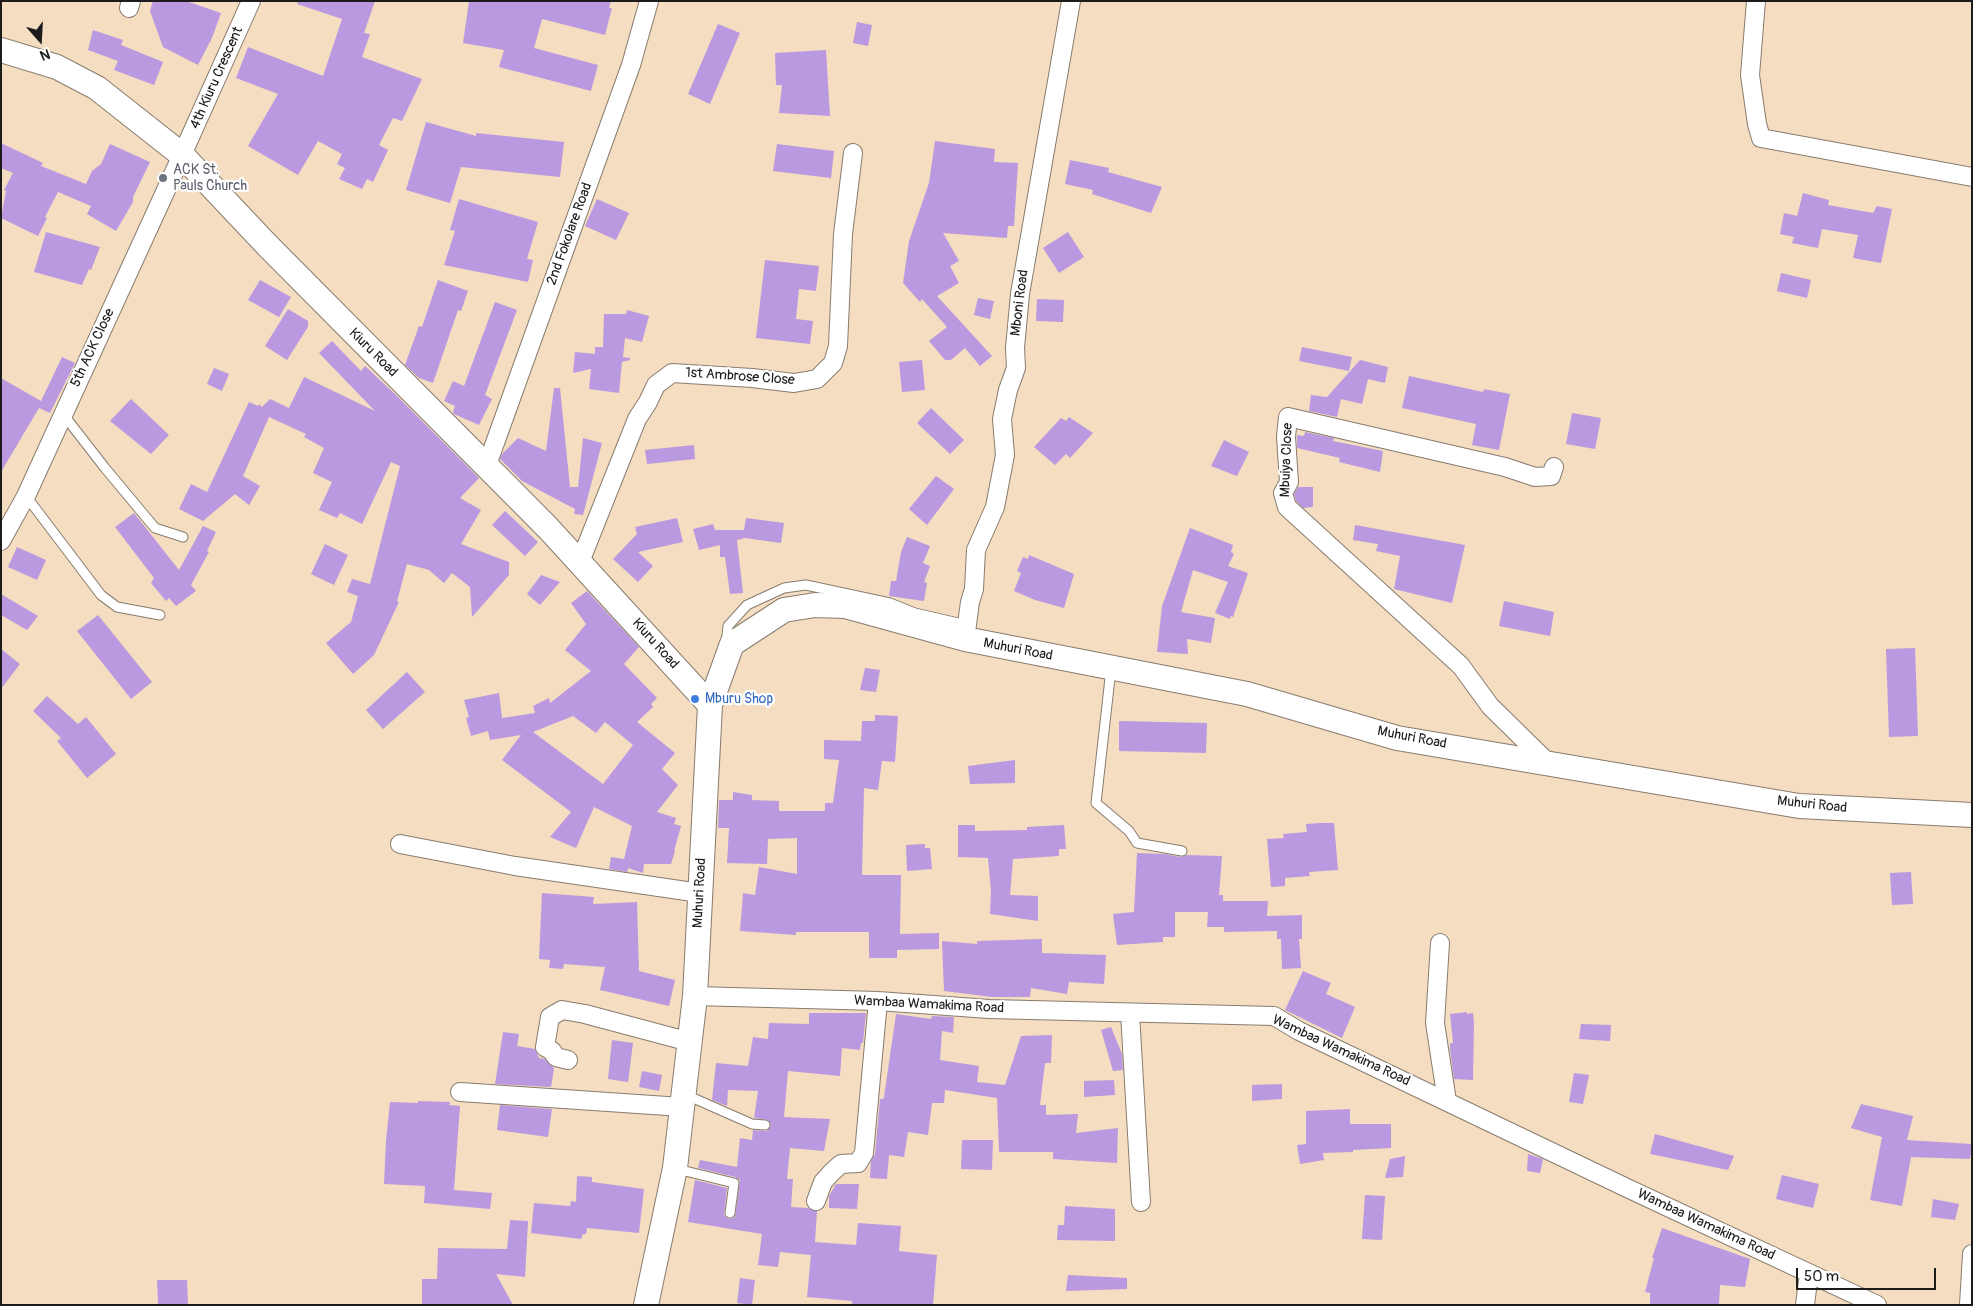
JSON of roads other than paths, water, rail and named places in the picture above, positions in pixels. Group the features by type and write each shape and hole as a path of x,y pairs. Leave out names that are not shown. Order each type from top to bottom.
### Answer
{"main road":[{"name":"Kiuru Road","path":"1,50 58,66 97,88 182,155 267,245 487,465 580,562 710,705"},
{"name":"Muhuri Road","path":"646,1305 675,1168 696,996 710,705 721,669 732,644 784,610 815,605 845,606 966,632 1111,668 1247,694 1396,738 1799,806 1972,816"}],"street":[{"name":"4th Kiuru Crescent","path":"182,155 250,1"},
{"name":"2nd Fokolare Road","path":"487,465 631,65 649,1"},
{"name":"Mboni Road","path":"966,632 970,602 974,589 976,550 994,507 1005,455 1002,419 1008,390 1016,368 1015,348 1020,294 1071,1"},
{"path":"1756,1 1750,75 1757,124 1761,138 1972,177"},
{"name":"1st Ambrose Close","path":"580,562 637,419 656,385 672,373 794,382 817,379 833,363 838,346 843,234 853,153"},
{"name":"5th ACK Close","path":"1,541 26,496 182,155"},
{"name":"Mbuiya Close","path":"1547,762 1490,706 1461,666 1287,507 1283,493 1289,482 1286,437 1288,417 1505,467 1535,477 1551,476 1554,466"},
{"path":"400,844 515,866 700,893"},
{"path":"1440,943 1435,1023 1446,1101"},
{"name":"Wambaa Wamakima Road","path":"696,996 878,1001 989,1009 1130,1014 1274,1016 1299,1031 1877,1305"},
{"path":"816,1202 823,1182 832,1172 841,1164 858,1163 864,1153 878,1001"},
{"path":"568,1060 556,1056 545,1046 550,1017 562,1010 585,1014 690,1042"},
{"path":"1130,1014 1141,1202"},
{"path":"460,1092 683,1101"},
{"path":"1969,1305 1972,1254"},
{"path":"1805,1305 1809,1273"}],"lane":[{"path":"63,414 155,528 183,537"},
{"path":"26,496 101,595 118,607 160,615"},
{"path":"1111,668 1096,803 1129,832 1137,843 1182,851"},
{"path":"683,1101 752,1124 765,1125"},
{"path":"675,1168 734,1183 730,1212"}],"place":[{"name":"ACK St. Pauls Church","path":"163,178"},
{"name":"Mburu Shop","path":"695,699"}]}
